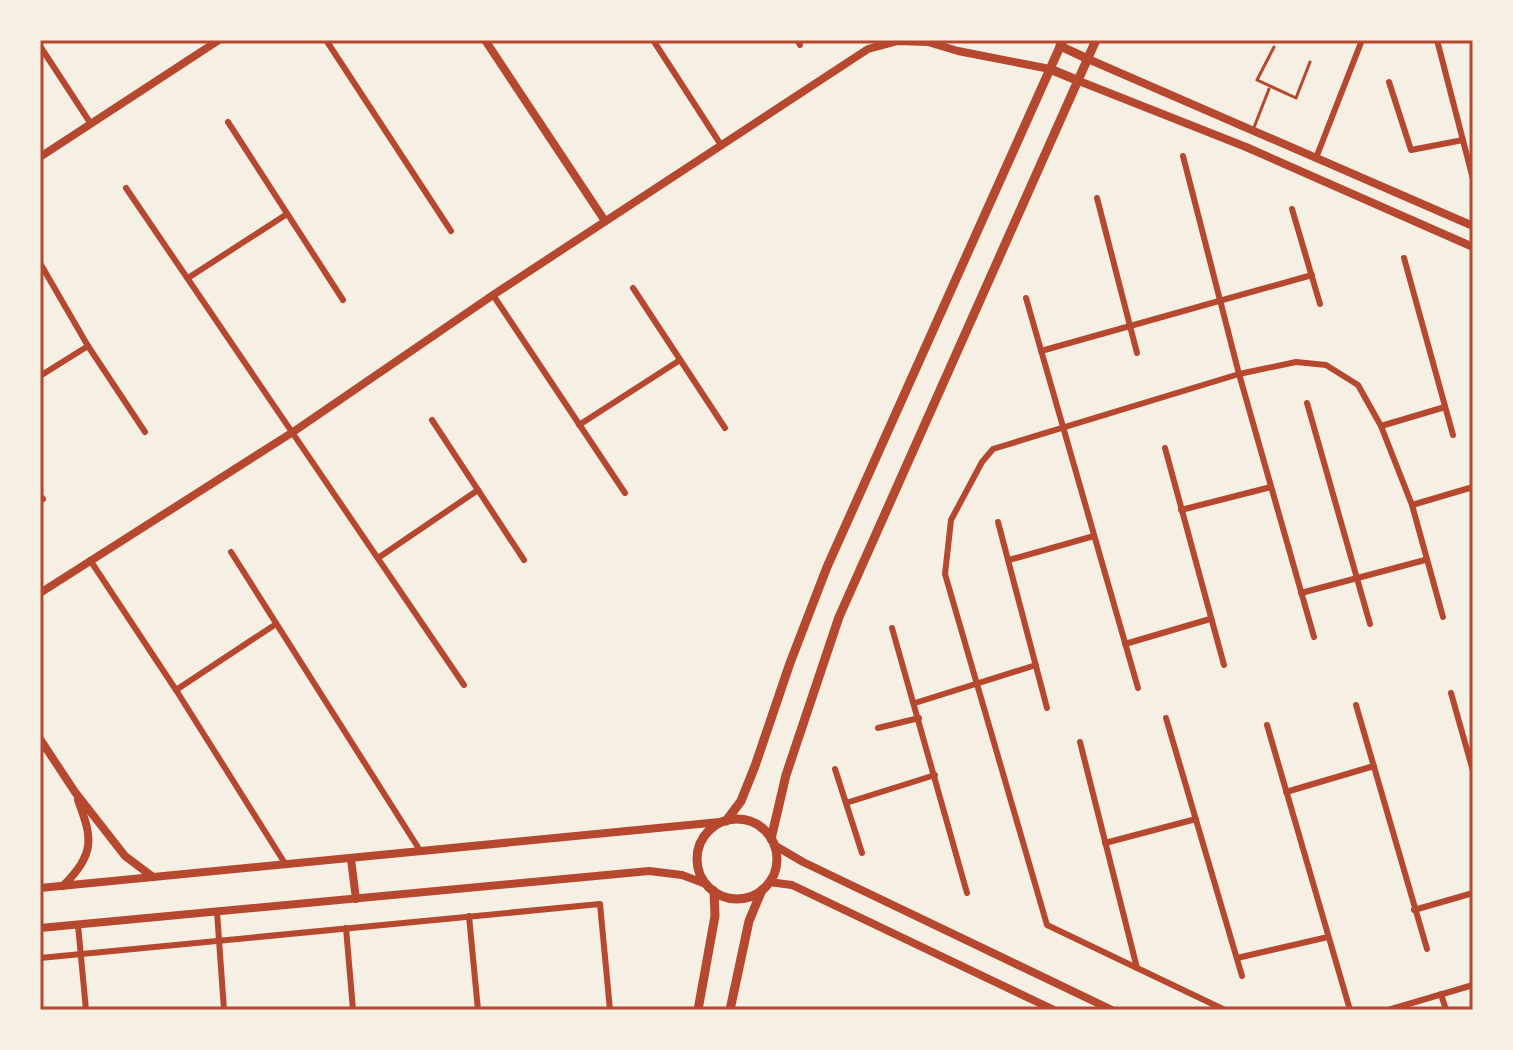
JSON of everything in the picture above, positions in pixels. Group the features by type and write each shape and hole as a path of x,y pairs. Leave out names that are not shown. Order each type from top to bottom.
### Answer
{"main road":[{"path":"730,1010 749,921 776,862 773,842 789,762 839,617 1096,40"},
{"path":"698,1010 715,916 710,887 698,865 699,845 711,828 723,821 741,801 827,567 1061,43 1088,59"},
{"path":"1050,69 1079,81"},
{"path":"723,821 751,821 760,826 773,842"},
{"path":"710,887 723,896 743,898 766,886"}],"street":[{"path":"40,157 219,40"},
{"path":"326,40 451,231"},
{"path":"485,40 605,221"},
{"path":"653,40 721,145"},
{"path":"1316,158 1362,40"},
{"path":"1437,40 1472,174"},
{"path":"40,593 293,432 493,295 868,49 898,41 928,42 1050,69"},
{"path":"40,46 91,124"},
{"path":"1088,59 1473,226"},
{"path":"1079,81 1246,147 1473,247"},
{"path":"1389,82 1411,150 1463,140"},
{"path":"228,122 343,300"},
{"path":"1183,156 1239,374 1314,637"},
{"path":"126,188 464,685"},
{"path":"1097,198 1137,353"},
{"path":"1292,209 1320,304"},
{"path":"188,278 287,214"},
{"path":"1404,258 1453,435"},
{"path":"40,263 88,346 145,432"},
{"path":"1041,351 1312,275"},
{"path":"633,288 725,428"},
{"path":"493,295 625,493"},
{"path":"1026,298 1138,688"},
{"path":"40,376 88,346"},
{"path":"579,425 680,360"},
{"path":"1225,1010 1047,925 945,574 951,520 982,462 993,449 1239,374 1296,362 1326,365 1358,385 1381,426 1412,505 1443,617"},
{"path":"1307,403 1370,624"},
{"path":"1381,426 1445,407"},
{"path":"432,420 524,560"},
{"path":"1165,448 1224,665"},
{"path":"1181,510 1271,487"},
{"path":"1412,505 1473,487"},
{"path":"378,558 478,490"},
{"path":"998,522 1047,708"},
{"path":"1009,560 1094,536"},
{"path":"231,552 421,852"},
{"path":"90,560 286,865"},
{"path":"1301,593 1425,560"},
{"path":"1125,644 1210,619"},
{"path":"176,690 276,624"},
{"path":"892,628 967,893"},
{"path":"915,703 1036,665"},
{"path":"1451,693 1473,771"},
{"path":"1356,705 1427,949"},
{"path":"878,728 919,718"},
{"path":"1166,718 1242,976"},
{"path":"1267,725 1350,1010"},
{"path":"40,739 75,792 125,856 153,877"},
{"path":"1080,742 1137,968"},
{"path":"1286,792 1374,766"},
{"path":"835,769 862,853"},
{"path":"846,803 935,775"},
{"path":"63,886 78,871 87,852 90,831 75,792"},
{"path":"1105,843 1196,819"},
{"path":"40,888 723,821"},
{"path":"773,842 803,862 1112,1010"},
{"path":"351,859 356,899"},
{"path":"40,928 649,871 682,875 710,887"},
{"path":"766,886 792,885 1054,1010"},
{"path":"1414,910 1473,893"},
{"path":"40,958 600,904 610,1010"},
{"path":"217,912 224,1010"},
{"path":"469,916 478,1010"},
{"path":"78,925 86,1010"},
{"path":"346,928 353,1010"},
{"path":"1237,958 1328,937"},
{"path":"1388,1010 1473,985"},
{"path":"1441,994 1446,1010"},
{"path":"1197,1010 1203,999"}],"lane":[{"path":"1274,47 1257,80 1270,88 1296,98 1310,62"},
{"path":"1253,130 1270,88"}]}
